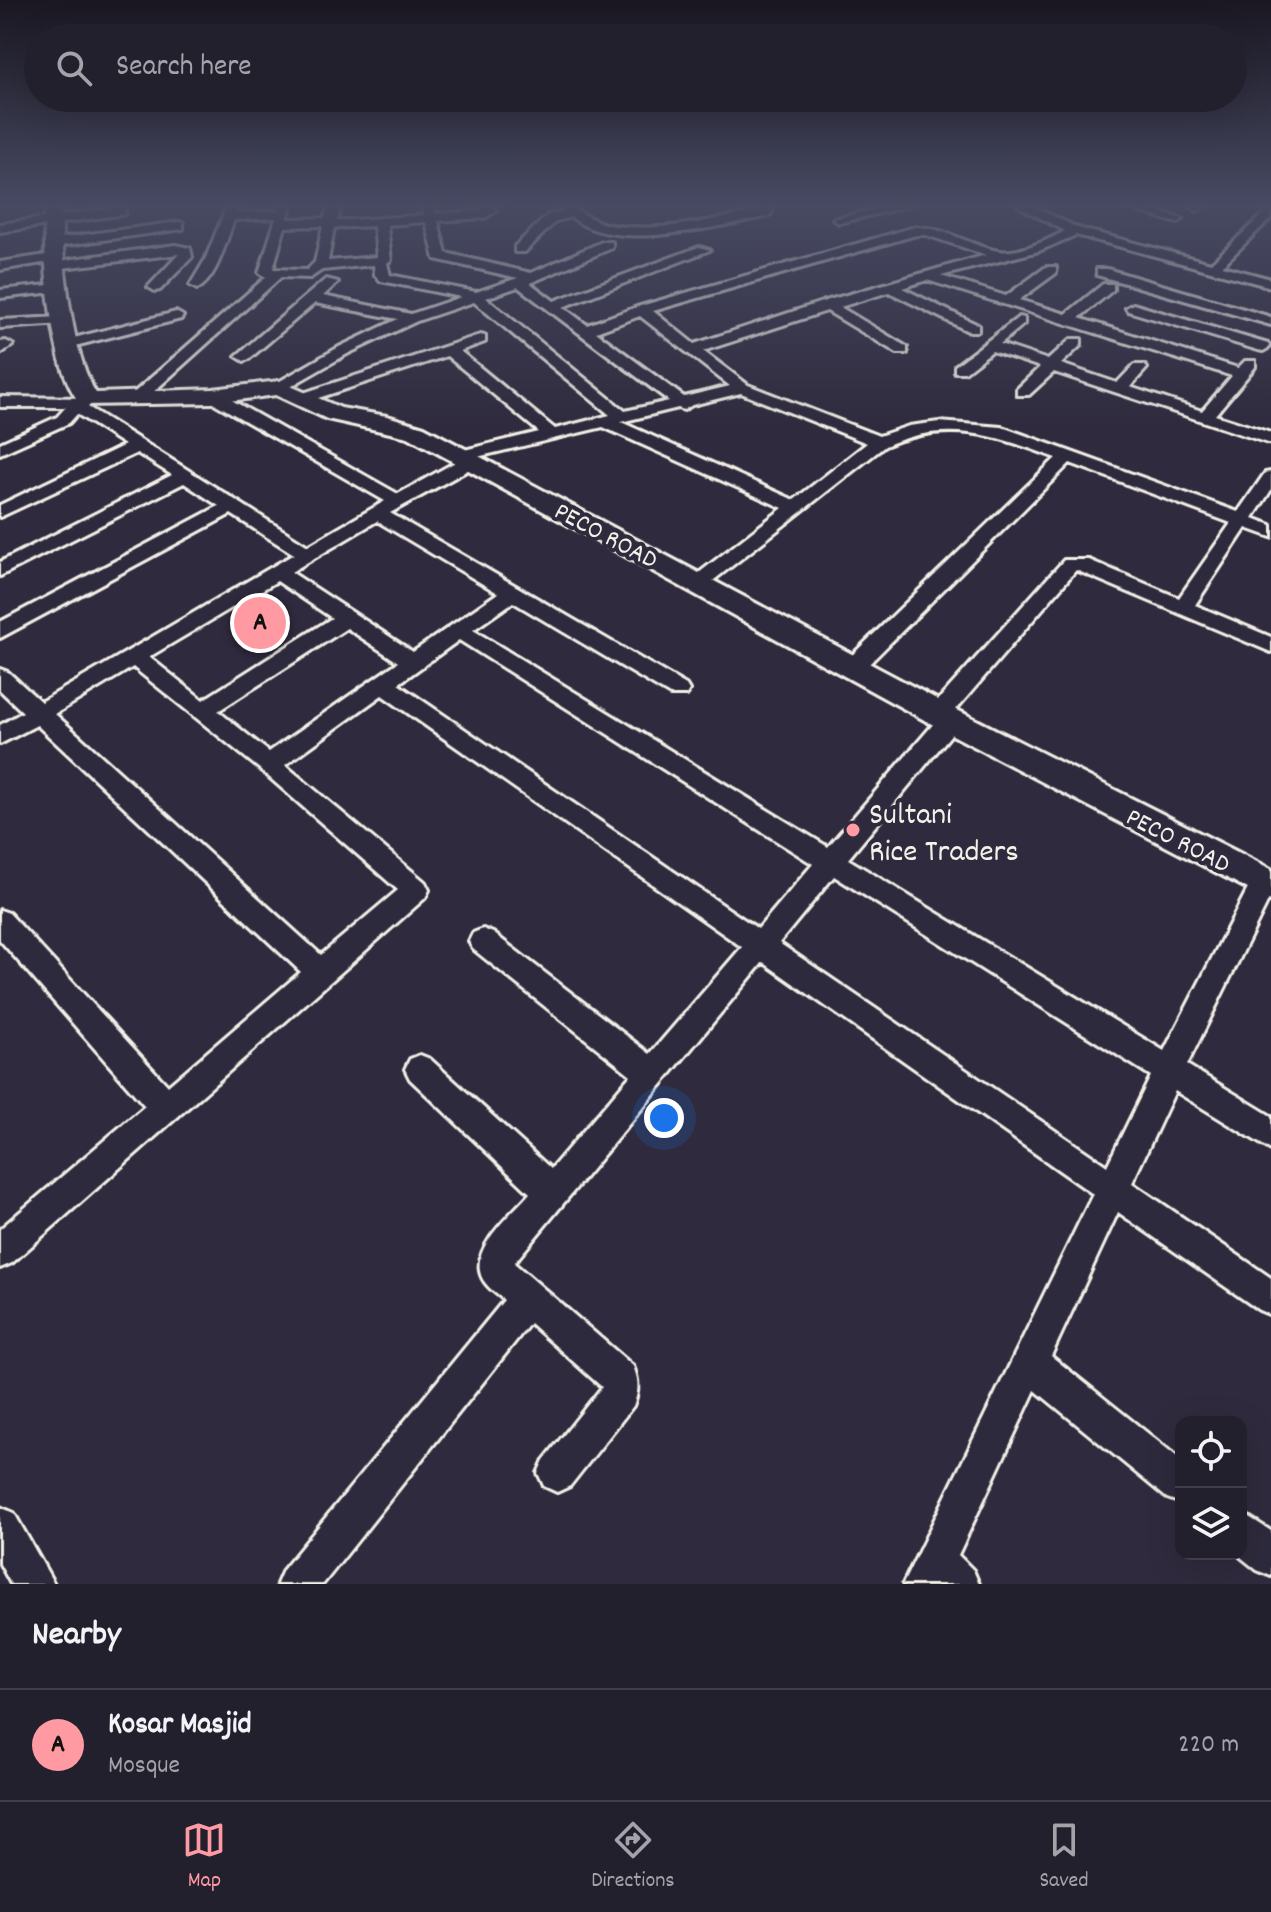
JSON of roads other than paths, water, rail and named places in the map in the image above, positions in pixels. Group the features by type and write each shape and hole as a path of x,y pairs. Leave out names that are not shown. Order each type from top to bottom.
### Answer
{"street":[{"path":"3,296 17,280"},
{"path":"0,449 63,420 83,403 83,393 64,333 57,280"},
{"path":"155,287 162,280"},
{"path":"197,285 200,280"},
{"path":"135,400 270,280"},
{"path":"395,280 475,296 622,417"},
{"path":"291,393 344,350 412,318 526,280 553,306 684,405"},
{"path":"553,306 601,280"},
{"path":"585,331 717,280"},
{"path":"693,349 914,280"},
{"path":"941,280 1242,374"},
{"path":"1008,301 1037,280"},
{"path":"1129,280 1271,321"},
{"path":"244,356 331,282"},
{"path":"890,287 973,328"},
{"path":"1068,320 1108,287"},
{"path":"313,298 412,318"},
{"path":"827,305 902,350"},
{"path":"1133,308 1267,342 1205,417"},
{"path":"642,310 742,388 879,442"},
{"path":"0,324 64,333 176,316"},
{"path":"960,369 1019,321"},
{"path":"0,402 83,403 291,393 480,339"},
{"path":"1023,392 1076,342"},
{"path":"989,345 1271,439"},
{"path":"449,350 551,434"},
{"path":"1120,389 1139,368"},
{"path":"0,736 466,458 742,388"},
{"name":"PECO ROAD","path":"291,393 335,414 402,426 466,458 944,717 1268,885"},
{"path":"213,396 397,501"},
{"path":"83,403 137,446 307,554"},
{"path":"604,421 795,507"},
{"path":"698,583 879,442 906,431 957,425 1002,432 1271,531"},
{"path":"0,512 137,446"},
{"path":"853,667 1067,456"},
{"path":"0,570 184,476"},
{"path":"1183,607 1271,477"},
{"path":"0,631 232,506"},
{"path":"377,513 678,690"},
{"path":"557,1473 620,1393 620,1379 496,1270 499,1255 831,860 1071,564 1082,564 1271,645"},
{"path":"277,572 413,662"},
{"path":"269,764 512,593"},
{"path":"202,711 347,618"},
{"path":"459,631 1271,1134"},
{"path":"0,1251 416,890 269,764 133,656"},
{"path":"0,677 321,973"},
{"path":"382,684 1271,1298"},
{"path":"939,1576 1029,1362 1169,1071 1268,885"},
{"path":"0,921 166,1107"},
{"path":"483,941 653,1074"},
{"path":"420,1069 554,1193"},
{"path":"297,1584 528,1298"},
{"path":"1029,1362 1175,1479"},
{"path":"0,1527 34,1584"},
{"path":"1247,1537 1271,1556"}],"place":[{"name":"Kosar Masjid","path":"260,623"},
{"name":"Sultani Rice Traders","path":"853,830"}]}
